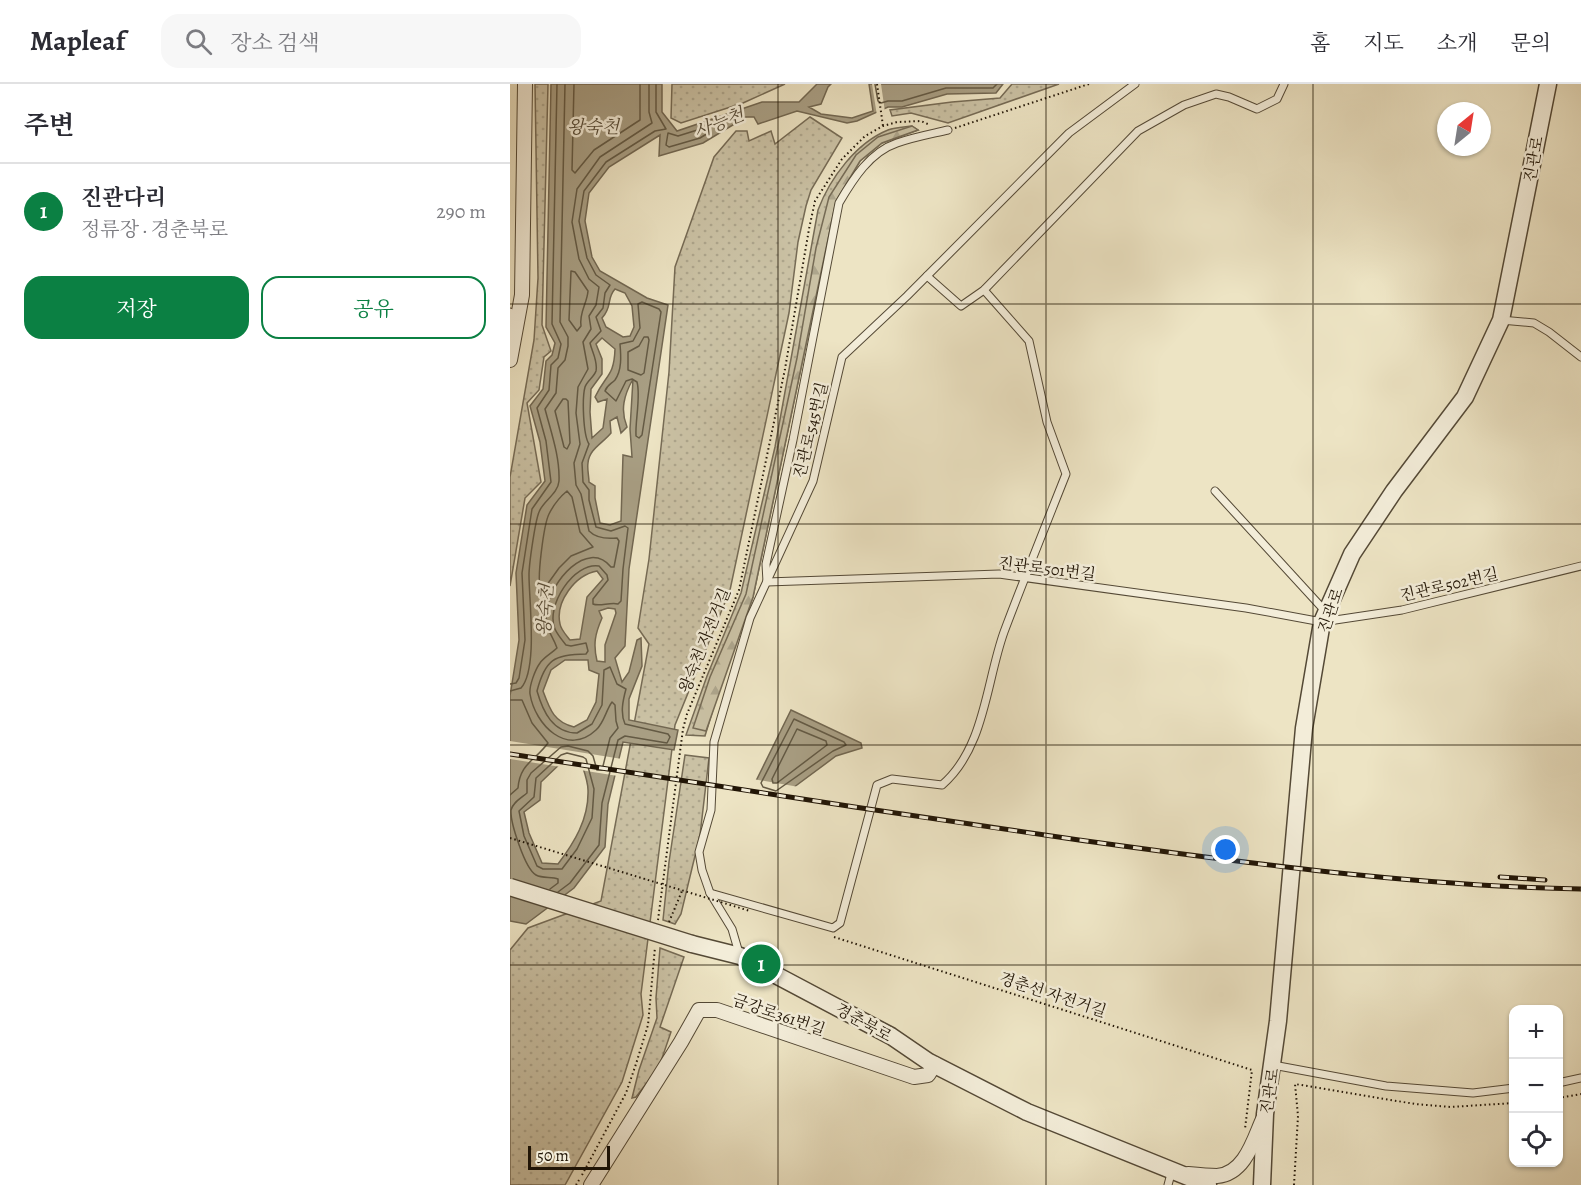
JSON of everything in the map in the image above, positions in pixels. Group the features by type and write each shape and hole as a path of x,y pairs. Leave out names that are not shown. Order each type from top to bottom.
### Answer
{"street":[{"path":"510,360 522,295 525,84"},
{"name":"진관로","path":"1262,1185 1265,1114 1274,1065 1304,728 1324,618 1352,554 1394,491 1465,398 1501,320 1548,84"},
{"name":"경춘북로","path":"510,887 692,944 740,956 891,1036 935,1064 1027,1112 1174,1176 1208,1185"},
{"name":"금강로361번길","path":"591,1185 699,1010 717,1010 914,1077 928,1075 935,1064"},
{"path":"1174,1176 1220,1176 1234,1170 1243,1162 1265,1114"}],"lane":[{"name":"진관로545번길","path":"740,956 732,929 710,893 699,852 711,810 714,742 750,618 813,481 842,357 927,276 1069,133 1135,84"},
{"path":"927,276 961,306 984,290 1138,131 1184,105 1216,94 1257,109 1277,99 1284,84"},
{"path":"766,582 766,564 793,441 839,203 855,176 870,160 895,143 948,130"},
{"path":"710,893 833,928 840,923 877,785 892,779 942,785 954,774 980,725 1003,634 1066,474 1047,422 1029,341 984,290"},
{"path":"510,312 515,334"},
{"path":"1501,320 1534,323 1581,357"},
{"path":"1215,491 1324,618"},
{"name":"진관로502번길","path":"1324,618 1402,610 1581,566"},
{"name":"진관로501번길","path":"766,582 999,574 1324,618"},
{"path":"1274,1065 1386,1086 1473,1093 1509,1089"},
{"path":"1563,1082 1581,1078"}],"path":[{"path":"877,84 883,126 897,122 921,121 939,130 948,130 1089,84"},
{"name":"왕숙천 자전거길","path":"657,928 683,729 738,590 785,369 815,201 842,159 865,136 883,126"},
{"path":"510,838 750,911"},
{"name":"경춘선 자전거길","path":"829,936 1252,1070 1244,1138"},
{"path":"576,1185 626,1093 639,1054 650,1016 656,937"},
{"path":"1294,1185 1298,1116 1295,1084 1415,1104 1450,1107 1509,1103"},
{"path":"1563,1097 1581,1094"}],"green space":[{"path":"535,84 548,84 542,325 551,351 544,357 539,390 527,403 541,482 525,498 510,586 510,477 534,340 538,278"},
{"path":"672,84 785,84 743,103 681,123 671,118"},
{"path":"1012,84 1059,84 948,123 911,113 892,116 890,110 1000,98"},
{"path":"810,117 842,138 811,190 806,206 798,242 789,313 730,590 675,725 641,994 643,1015 622,1082 565,1185 510,1185 510,950 528,928 601,901 649,644 638,628 649,559 669,372 675,267 714,157 736,131 747,131 749,141 771,131 775,144"},
{"path":"912,126 918,130 882,143 860,161 836,201 753,597 721,683 705,736 686,735 741,593 775,447 818,210 837,174 865,143 888,130"},
{"path":"912,126 918,130 882,143 860,161 836,201 753,597 706,731 693,728 710,677 746,594 797,358 816,248 829,197 856,155 878,137"},
{"path":"685,755 709,758 700,835 681,914 675,924 663,920"},
{"path":"660,948 684,957 660,1027 671,1032 659,1067 636,1097 632,1098 657,1018 656,998"}],"water":[{"name":"왕숙천","path":"551,84 662,84 662,112 677,131 762,102 799,102 817,84 831,84 821,104 809,107 821,114 852,118 873,111 869,84 1003,84 996,93 947,94 902,107 888,107 847,123 797,111 758,124 754,117 746,117 703,143 659,156 660,135 609,167 589,193 585,221 592,257 600,271 647,298 668,305 629,569 625,646 615,658 622,682 629,672 637,640 641,638 642,666 629,699 629,720 678,730 674,750 623,742 608,804 605,847 574,888 526,924 510,921 510,696 519,640 516,573 527,505 545,481 540,442 530,406 543,389 546,361 552,355 555,343 546,327","holes":["615,289 625,293 632,306 634,327 630,336 623,337 606,327 602,318","602,338 615,349 611,370 595,397 598,402 607,399 603,428 592,438 591,389 602,374 602,359 596,344","633,379 630,429 632,457 623,455 621,521 610,525 600,523 595,486 589,482 588,463 594,450 611,433 610,421 617,417 621,433 627,427 623,409 627,391","597,571 603,579 587,597 580,639 570,640 564,633 559,616 568,591 581,578","608,608 615,609 616,613 605,645 605,662 597,661 595,649 596,634 602,618 599,611","565,660 588,660 589,670 599,674 596,702 587,720 574,727 557,718 543,691 551,670","565,759 581,762 588,787 586,811 575,839 558,864 542,863 529,833 524,812 540,800 541,782"]},
{"path":"791,710 861,743 862,748 836,756 778,799 752,789"}],"pier":[{"path":"872,84 881,84 885,112 877,116"},
{"path":"510,741 622,759 618,776 580,770 579,765 566,762 561,767 510,759"},
{"path":"753,779 799,787 780,801 772,800 750,791"}],"railway":[{"path":"510,754 1204,857 1392,878 1581,889"},
{"path":"1500,877 1545,880"}],"place":[{"name":"진관다리","path":"761,964"}],"water label":[{"name":"사능천","path":"719,123"}]}
